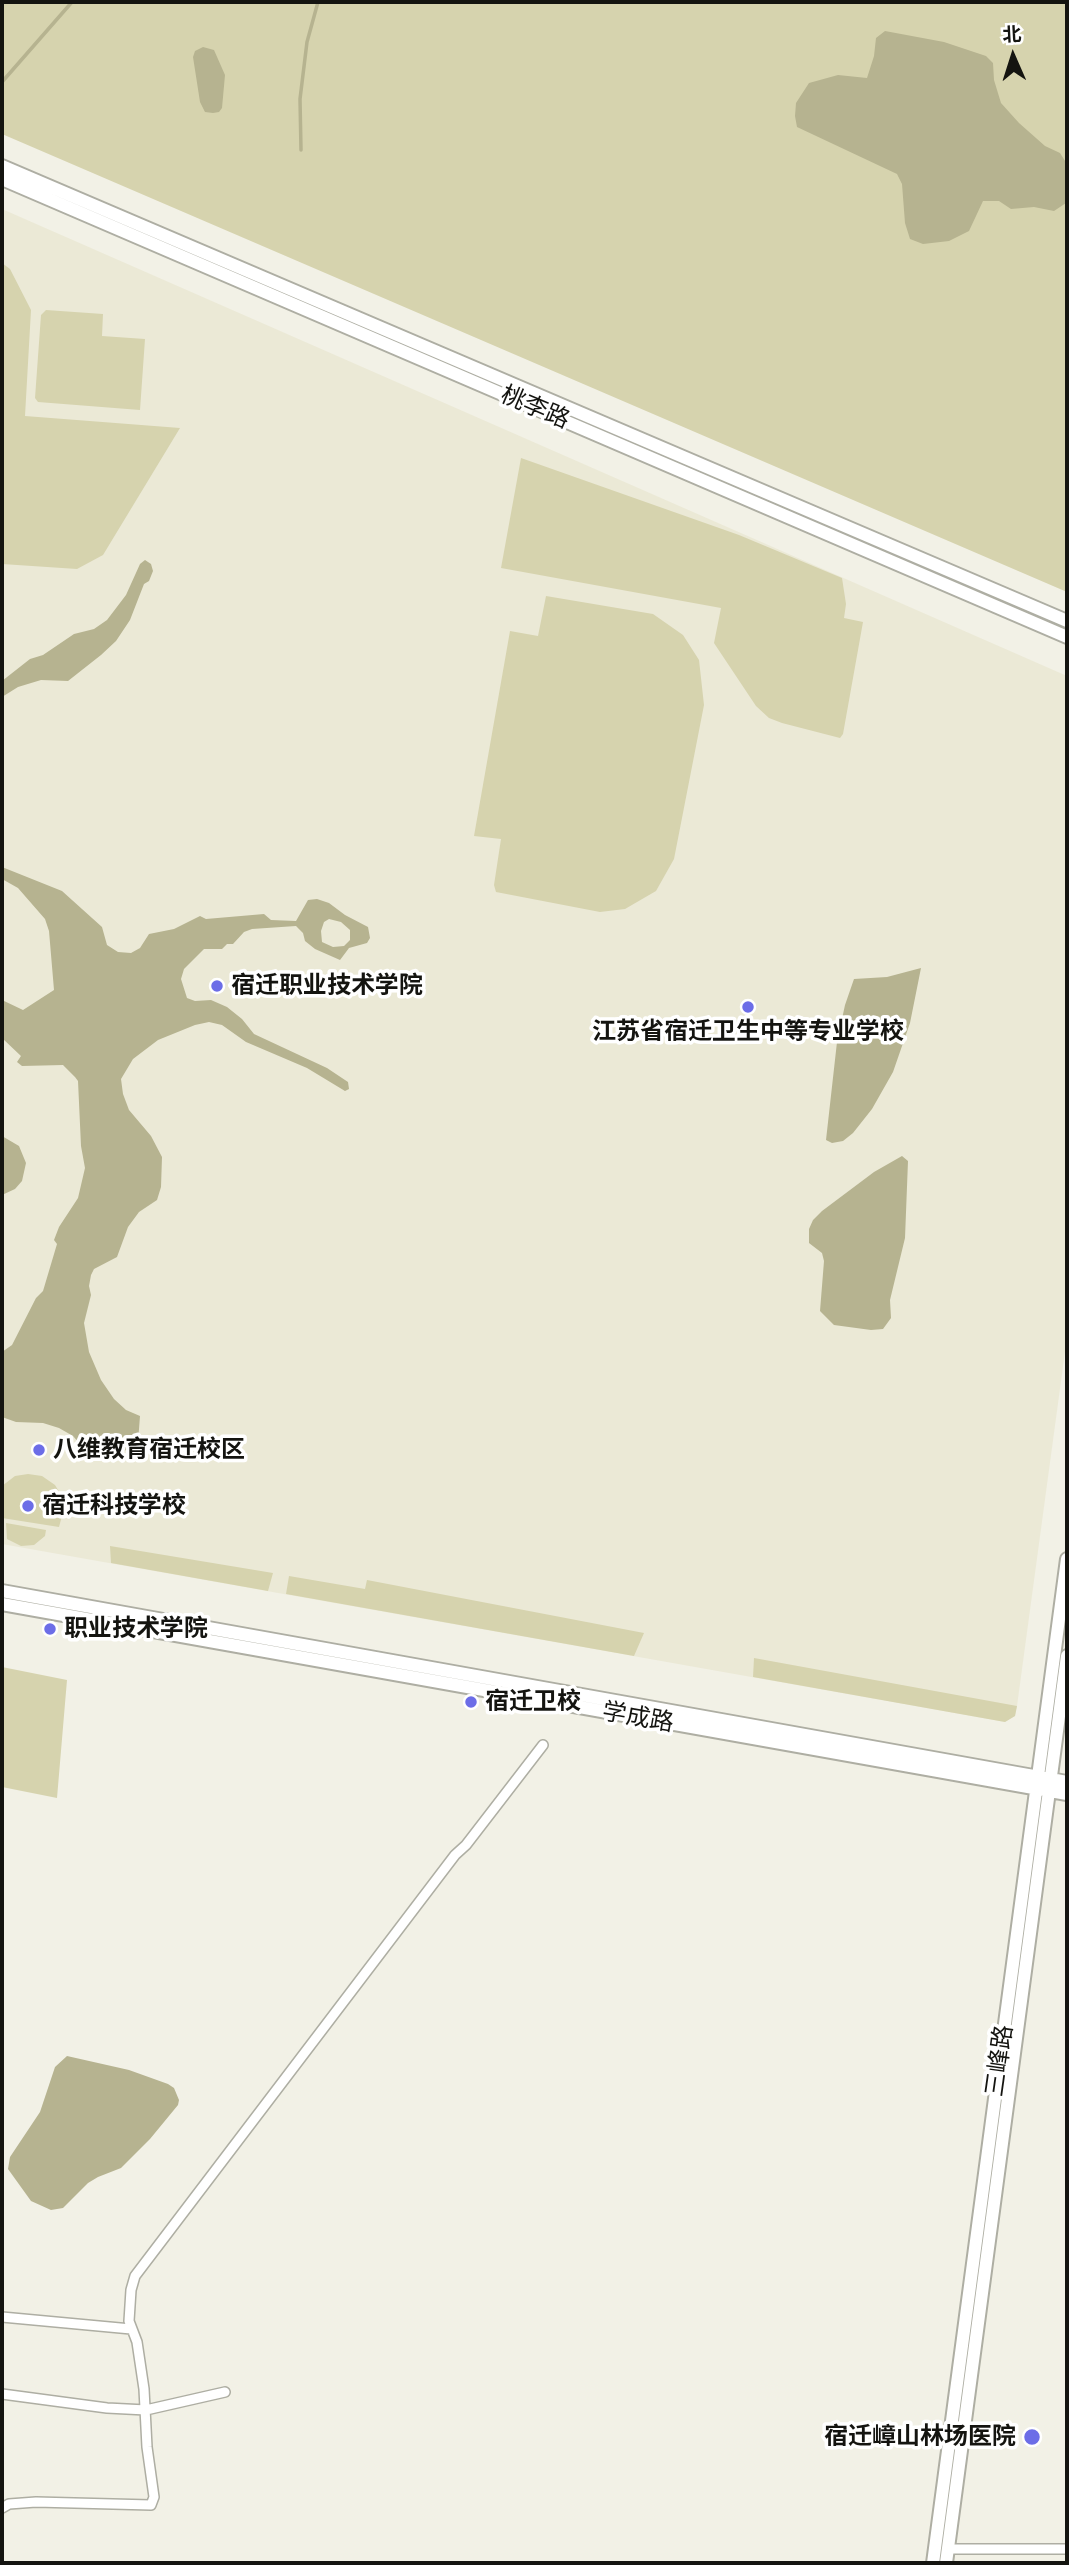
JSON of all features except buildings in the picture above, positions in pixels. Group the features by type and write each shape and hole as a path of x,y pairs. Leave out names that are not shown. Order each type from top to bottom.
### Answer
{"main road":[{"name":"桃李路","path":"2,166 1067,621"},
{"name":"桃李路","path":"2,179 1067,637"},
{"name":"三峰路","path":"933,2563 1067,1559"},
{"name":"学成路","path":"2,1591 1038,1783"},
{"name":"学成路","path":"2,1604 1038,1783 1051,1785 1067,1782"},
{"name":"三峰路","path":"946,2563 1067,1656"},
{"name":"学成路","path":"1051,1785 1067,1794"}],"street":[{"path":"2,2508 9,2504 36,2502 151,2505 154,2497 147,2447 146,2410 137,2342 131,2329 129,2309 131,2290 141,2267 455,1855 466,1845 543,1745"},
{"path":"2,2317 131,2329"},
{"path":"2,2394 107,2408 146,2410 225,2392"},
{"path":"948,2549 1067,2549"}],"shaded area":[{"path":"2,2 1067,2 1067,592 2,134"},
{"path":"885,31 944,42 986,56 993,63 994,80 1001,103 1045,146 1060,153 1067,164 1066,203 1054,211 1034,207 1011,209 999,201 983,201 969,231 949,241 923,244 910,239 905,223 902,184 897,174 797,127 795,116 796,103 809,83 838,75 867,78 876,38"},
{"path":"203,47 214,50 225,75 222,108 219,112 205,112 200,102 193,57 195,51"},
{"path":"2,209 1067,676 1067,1337 1015,1716 1005,1722 2,1544"},
{"path":"2,263 10,269 31,310 25,416 180,428 103,555 77,569 2,564"},
{"path":"46,310 103,314 102,336 145,339 140,410 38,402 35,398 41,315"},
{"path":"521,458 739,535 842,578 846,604 844,618 863,622 843,734 840,738 782,723 769,718 756,706 714,643 721,608 501,568"},
{"path":"145,560 151,564 153,571 149,581 144,584 130,620 116,641 68,681 41,680 18,687 2,697 2,681 30,659 43,655 74,634 94,629 107,620 126,595 140,564"},
{"path":"546,596 653,614 683,635 699,660 704,705 674,859 656,891 625,909 600,912 496,892 494,885 501,839 474,836 510,631 538,636"},
{"path":"2,867 62,891 102,927 107,945 118,952 131,953 140,948 149,934 174,929 200,916 206,919 264,914 271,920 296,921 308,900 317,899 329,903 368,927 370,938 367,943 349,948 340,960 315,949 305,941 303,933 296,926 252,929 222,949 204,949 184,969 181,979 187,998 195,1001 211,1000 227,1007 242,1019 254,1034 327,1068 348,1082 349,1089 345,1091 307,1068 246,1042 222,1025 209,1022 158,1040 133,1059 121,1079 129,1110 151,1136 162,1157 161,1187 157,1200 139,1212 128,1227 117,1257 94,1269 91,1275 91,1295 84,1323 89,1352 101,1380 114,1399 126,1410 140,1416 138,1442 127,1450 92,1458 73,1436 59,1428 43,1423 16,1422 2,1417 2,1352 12,1345 36,1298 43,1291 57,1244 54,1240 59,1227 78,1198 85,1168 81,1146 78,1081 63,1065 22,1066 17,1062 21,1056 2,1038 2,1000 23,1010 54,990 49,931 45,919 18,888 2,879","holes":["329,919 341,922 350,930 350,940 344,946 333,947 322,942 324,922"]},
{"path":"921,968 910,1023 893,1072 872,1109 853,1133 843,1141 832,1143 826,1140 837,1042 854,979 887,977"},
{"path":"2,1136 19,1146 26,1163 22,1181 15,1189 2,1195"},
{"path":"902,1156 908,1161 905,1238 890,1300 891,1318 883,1329 834,1325 820,1311 824,1261 822,1253 809,1243 809,1229 822,1211 874,1172"},
{"path":"15,1476 42,1476 55,1485 61,1495 63,1512 59,1527 2,1518 2,1486"},
{"path":"6,1523 46,1530 45,1536 34,1545 21,1546 7,1539"},
{"path":"110,1546 273,1573 268,1591 111,1563"},
{"path":"289,1576 365,1589 367,1580 644,1633 634,1656 286,1594"},
{"path":"754,1658 1017,1706 1015,1716 1005,1722 753,1677"},
{"path":"2,1667 67,1680 57,1798 2,1787"},
{"path":"67,2056 129,2070 168,2084 174,2088 179,2100 178,2105 150,2139 121,2168 88,2183 63,2208 51,2210 31,2201 8,2169 10,2157 40,2112 55,2067"}],"waterway":[{"path":"2,82 72,2"},
{"path":"301,150 300,99 307,42 318,2"}],"place":[{"name":"宿迁职业技术学院","path":"217,986"},
{"name":"江苏省宿迁卫生中等专业学校","path":"748,1007"},
{"name":"八维教育宿迁校区","path":"39,1450"},
{"name":"宿迁科技学校","path":"28,1506"},
{"name":"职业技术学院","path":"50,1629"},
{"name":"宿迁卫校","path":"471,1702"},
{"name":"宿迁嶂山林场医院","path":"1032,2437"}]}
